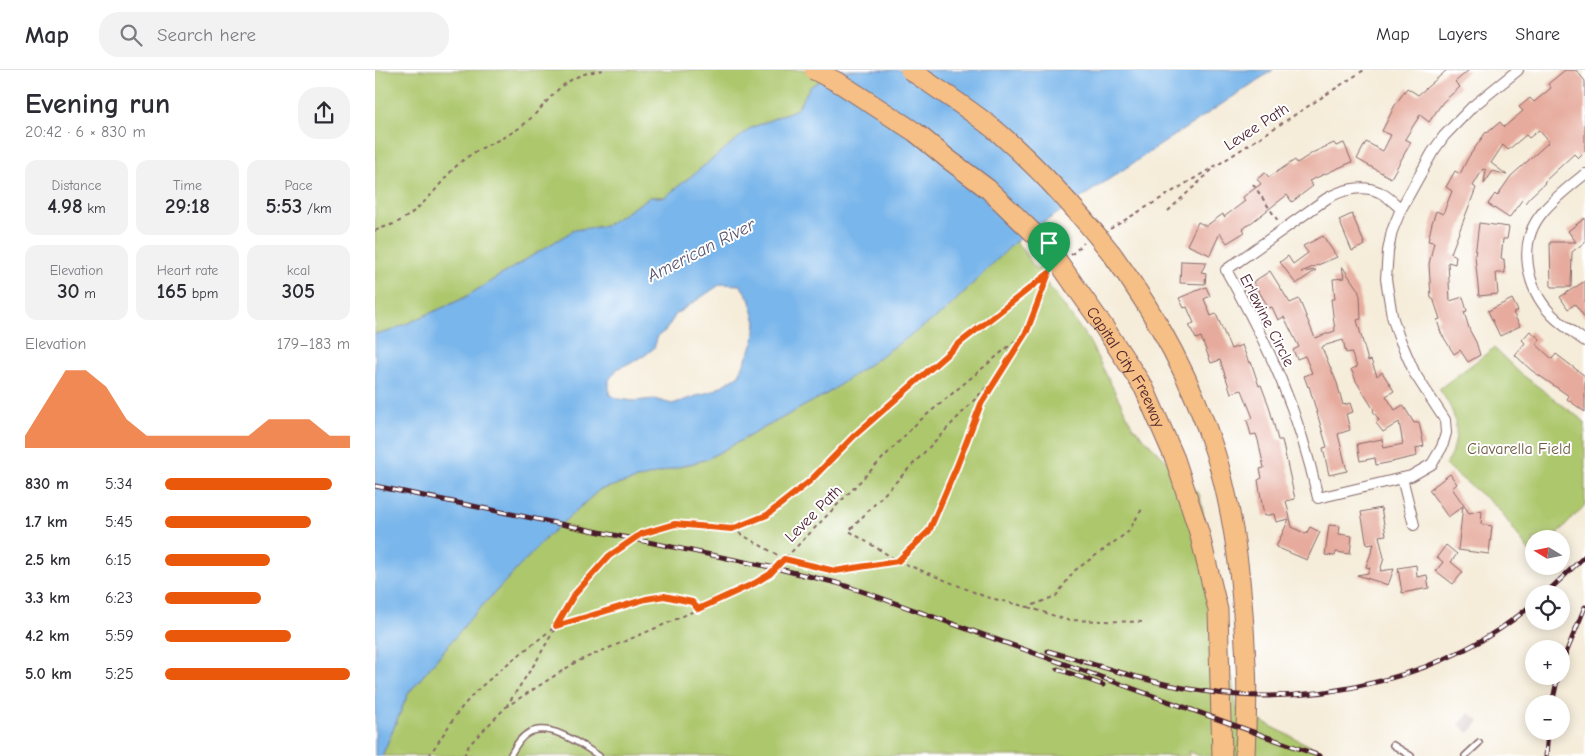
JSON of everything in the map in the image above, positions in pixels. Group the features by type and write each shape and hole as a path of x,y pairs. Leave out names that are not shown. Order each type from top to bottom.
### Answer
{"highway":[{"name":"Capital City Freeway","path":"814,70 841,84 915,132 988,189 1048,247 1144,388 1175,459 1199,532 1218,610 1222,756"},
{"path":"910,70 964,106 1018,151 1077,212 1112,254 1143,298 1184,372 1221,473 1234,533 1242,593 1247,666 1245,756"}],"street":[{"path":"1401,209 1432,152 1444,136 1472,107 1518,70"},
{"path":"1585,174 1553,201 1538,218 1529,239 1527,262 1529,277 1545,307 1564,326 1585,341"},
{"name":"Erlewine Circle","path":"1364,189 1379,192 1401,209 1392,231 1387,251 1386,279 1391,310 1398,335 1415,374 1445,420 1446,434 1437,458 1419,473 1318,498 1302,435 1289,396 1258,328 1226,270 1326,199 1348,190 1364,189"},
{"path":"1402,478 1414,524"}],"lane":[{"path":"510,756 527,734 541,730 555,732 574,740 599,756"},
{"path":"1465,756 1479,743"},
{"path":"1393,745 1411,756"}],"path":[{"path":"375,231 408,216 424,203 450,172 466,158 518,129 539,110 552,94 569,80 580,75 606,70"},
{"name":"Levee Path","path":"1167,212 1219,163 1364,70"},
{"path":"1110,229 1219,163"},
{"path":"1253,184 1283,229"},
{"path":"1071,254 1086,242"},
{"name":"Levee Path","path":"464,756 469,745 505,707 537,660 574,595 609,556 641,534 675,524 732,529 767,515 810,481 854,436 961,342 1049,273 1027,331 917,423 770,574 755,583 698,609 576,662 505,707"},
{"path":"732,529 784,559 835,571 898,561 929,531 981,404 1027,331"},
{"path":"1003,370 849,531 898,561 986,597 1029,607 1067,620 1143,622"},
{"path":"1029,607 1055,596 1074,571 1128,532 1142,509"},
{"path":"556,626 646,599 664,596 692,602 698,609"},
{"name":"Levee Path","path":"429,756 458,712 475,692 505,665 556,626"}],"shaded area":[{"path":"1469,713 1479,721 1469,733 1459,725"}],"green space":[{"path":"375,70 837,70 810,87 797,109 751,128 665,197 650,197 605,226 574,230 462,299 388,332 375,334"},
{"path":"1016,241 1036,269 1043,264 1046,282 1088,339 1133,427 1200,495 1237,709 1330,756 1199,756 1189,751 1189,756 382,756 408,694 469,620 549,535 599,490 707,459 828,393 944,312"},
{"name":"Ciavarella Field","path":"1494,348 1520,373 1585,422 1585,505 1561,530 1525,530 1525,546 1498,508 1445,465 1454,445 1456,426 1450,408 1439,389"}],"water":[{"name":"American River","path":"837,70 1273,70 1016,241 944,312 828,393 707,459 599,490 549,535 469,620 408,694 382,756 375,756 375,334 388,332 462,299 574,230 605,226 650,197 665,197 751,128 797,109 810,87","holes":["721,284 740,285 749,298 756,322 754,341 739,375 715,390 672,404 654,399 635,401 618,399 609,394 609,380 617,369 644,356 654,348 658,336 666,330 676,314"]}],"building":[{"path":"1447,70 1469,70 1455,82 1460,87 1443,102 1429,122 1420,115 1405,139 1411,142 1391,178 1357,159 1366,142 1383,151 1391,135 1382,131 1395,105 1407,88 1418,95"},
{"path":"1565,70 1576,70 1585,81 1585,151 1578,158 1574,154 1525,203 1522,200 1509,218 1488,204 1495,194 1497,196 1511,176 1549,142 1539,130 1529,138 1526,135 1508,150 1503,145 1491,163 1507,175 1493,171 1484,184 1486,170 1483,169 1473,186 1476,188 1451,253 1456,256 1455,264 1448,262 1450,301 1463,297 1467,311 1464,312 1480,355 1468,362 1460,350 1454,354 1441,333 1437,320 1440,319 1433,298 1431,298 1429,264 1434,242 1428,241 1432,223 1436,211 1443,214 1452,191 1446,187 1455,171 1460,174 1468,158 1486,132 1500,122 1504,127 1523,111 1519,107 1530,98 1534,102 1551,88 1548,84"},
{"path":"1334,143 1336,146 1344,143 1352,162 1309,181 1313,186 1292,202 1287,195 1243,229 1245,232 1227,243 1220,233 1210,255 1187,245 1198,222 1206,226 1223,214 1224,217 1245,201 1243,197 1261,184 1257,179 1265,173 1269,177 1295,160 1297,163 1314,152"},
{"path":"1352,214 1365,245 1352,251 1339,220"},
{"path":"1585,218 1585,242 1572,252 1571,287 1551,287 1550,242 1576,242 1568,231"},
{"path":"1479,223 1509,227 1507,239 1503,239 1501,259 1504,259 1505,273 1496,273 1498,294 1479,296 1475,256"},
{"path":"1323,236 1337,257 1301,272 1316,270 1296,284 1280,262 1288,256 1293,264 1308,253 1303,246"},
{"path":"1181,261 1207,262 1201,272 1206,273 1205,284 1180,283"},
{"path":"1342,266 1360,296 1361,319 1357,320 1368,361 1371,360 1377,376 1382,372 1394,391 1386,396 1395,410 1403,405 1414,423 1419,422 1424,446 1416,448 1417,456 1376,465 1375,458 1360,461 1357,444 1382,439 1384,448 1403,444 1399,422 1383,432 1376,423 1379,420 1356,381 1351,369 1357,367 1351,352 1346,353 1343,340 1323,346 1322,348 1337,383 1343,405 1350,403 1353,412 1346,414 1350,430 1338,434 1347,471 1329,475 1323,448 1327,447 1309,386 1304,376 1312,373 1305,356 1297,359 1293,350 1299,347 1284,317 1278,320 1272,307 1269,308 1253,282 1270,271 1290,303 1299,299 1315,338 1335,331 1331,299 1335,299 1333,279 1344,278"},
{"path":"1585,281 1585,318 1575,304 1568,309 1560,297"},
{"path":"1206,287 1210,296 1204,299 1211,316 1216,314 1231,349 1242,345 1269,406 1278,440 1282,440 1295,499 1286,501 1292,527 1306,534 1310,527 1320,532 1307,560 1276,547 1289,519 1276,522 1274,514 1264,516 1258,480 1262,478 1260,469 1264,468 1256,434 1251,435 1247,420 1253,418 1242,390 1231,393 1220,360 1211,363 1201,337 1196,339 1189,325 1194,323 1187,307 1184,308 1179,298"},
{"path":"1512,299 1518,311 1513,313 1520,326 1500,336 1488,311"},
{"path":"1530,331 1540,339 1536,344 1552,359 1556,354 1585,376 1585,412 1567,399 1569,396 1531,370 1515,355 1525,343 1522,340"},
{"path":"1450,474 1457,484 1452,488 1469,513 1482,510 1481,524 1492,526 1489,554 1458,550 1463,506 1448,517 1429,490"},
{"path":"1381,508 1386,535 1379,536 1384,558 1380,571 1394,569 1388,585 1357,575 1368,573 1370,568 1366,567 1374,544 1367,545 1361,512"},
{"path":"1329,525 1340,526 1339,534 1352,536 1350,554 1336,552 1335,556 1325,555"},
{"path":"1446,545 1457,554 1451,562 1463,572 1453,584 1436,571 1443,562 1437,557"},
{"path":"1416,565 1417,577 1427,575 1429,588 1402,593 1398,568"}],"railway":[{"path":"375,486 775,568 837,583 1320,756"},
{"path":"1554,585 1585,556"},
{"path":"1570,643 1585,607"},
{"path":"1048,651 1189,689 1251,696 1294,695 1338,690 1381,681 1423,668 1463,650 1500,629 1525,610"},
{"path":"1058,669 1103,685"},
{"path":"1554,695 1556,685"},
{"path":"1546,756 1547,740"}],"route":[{"path":"1049,273 1027,331 981,404 929,531 898,561 835,571 784,559 770,574 755,583 698,609 692,602 664,596 646,599 556,626 574,595 609,556 641,534 675,524 732,529 767,515 810,481 854,436 910,389 961,342 1049,273"}]}
